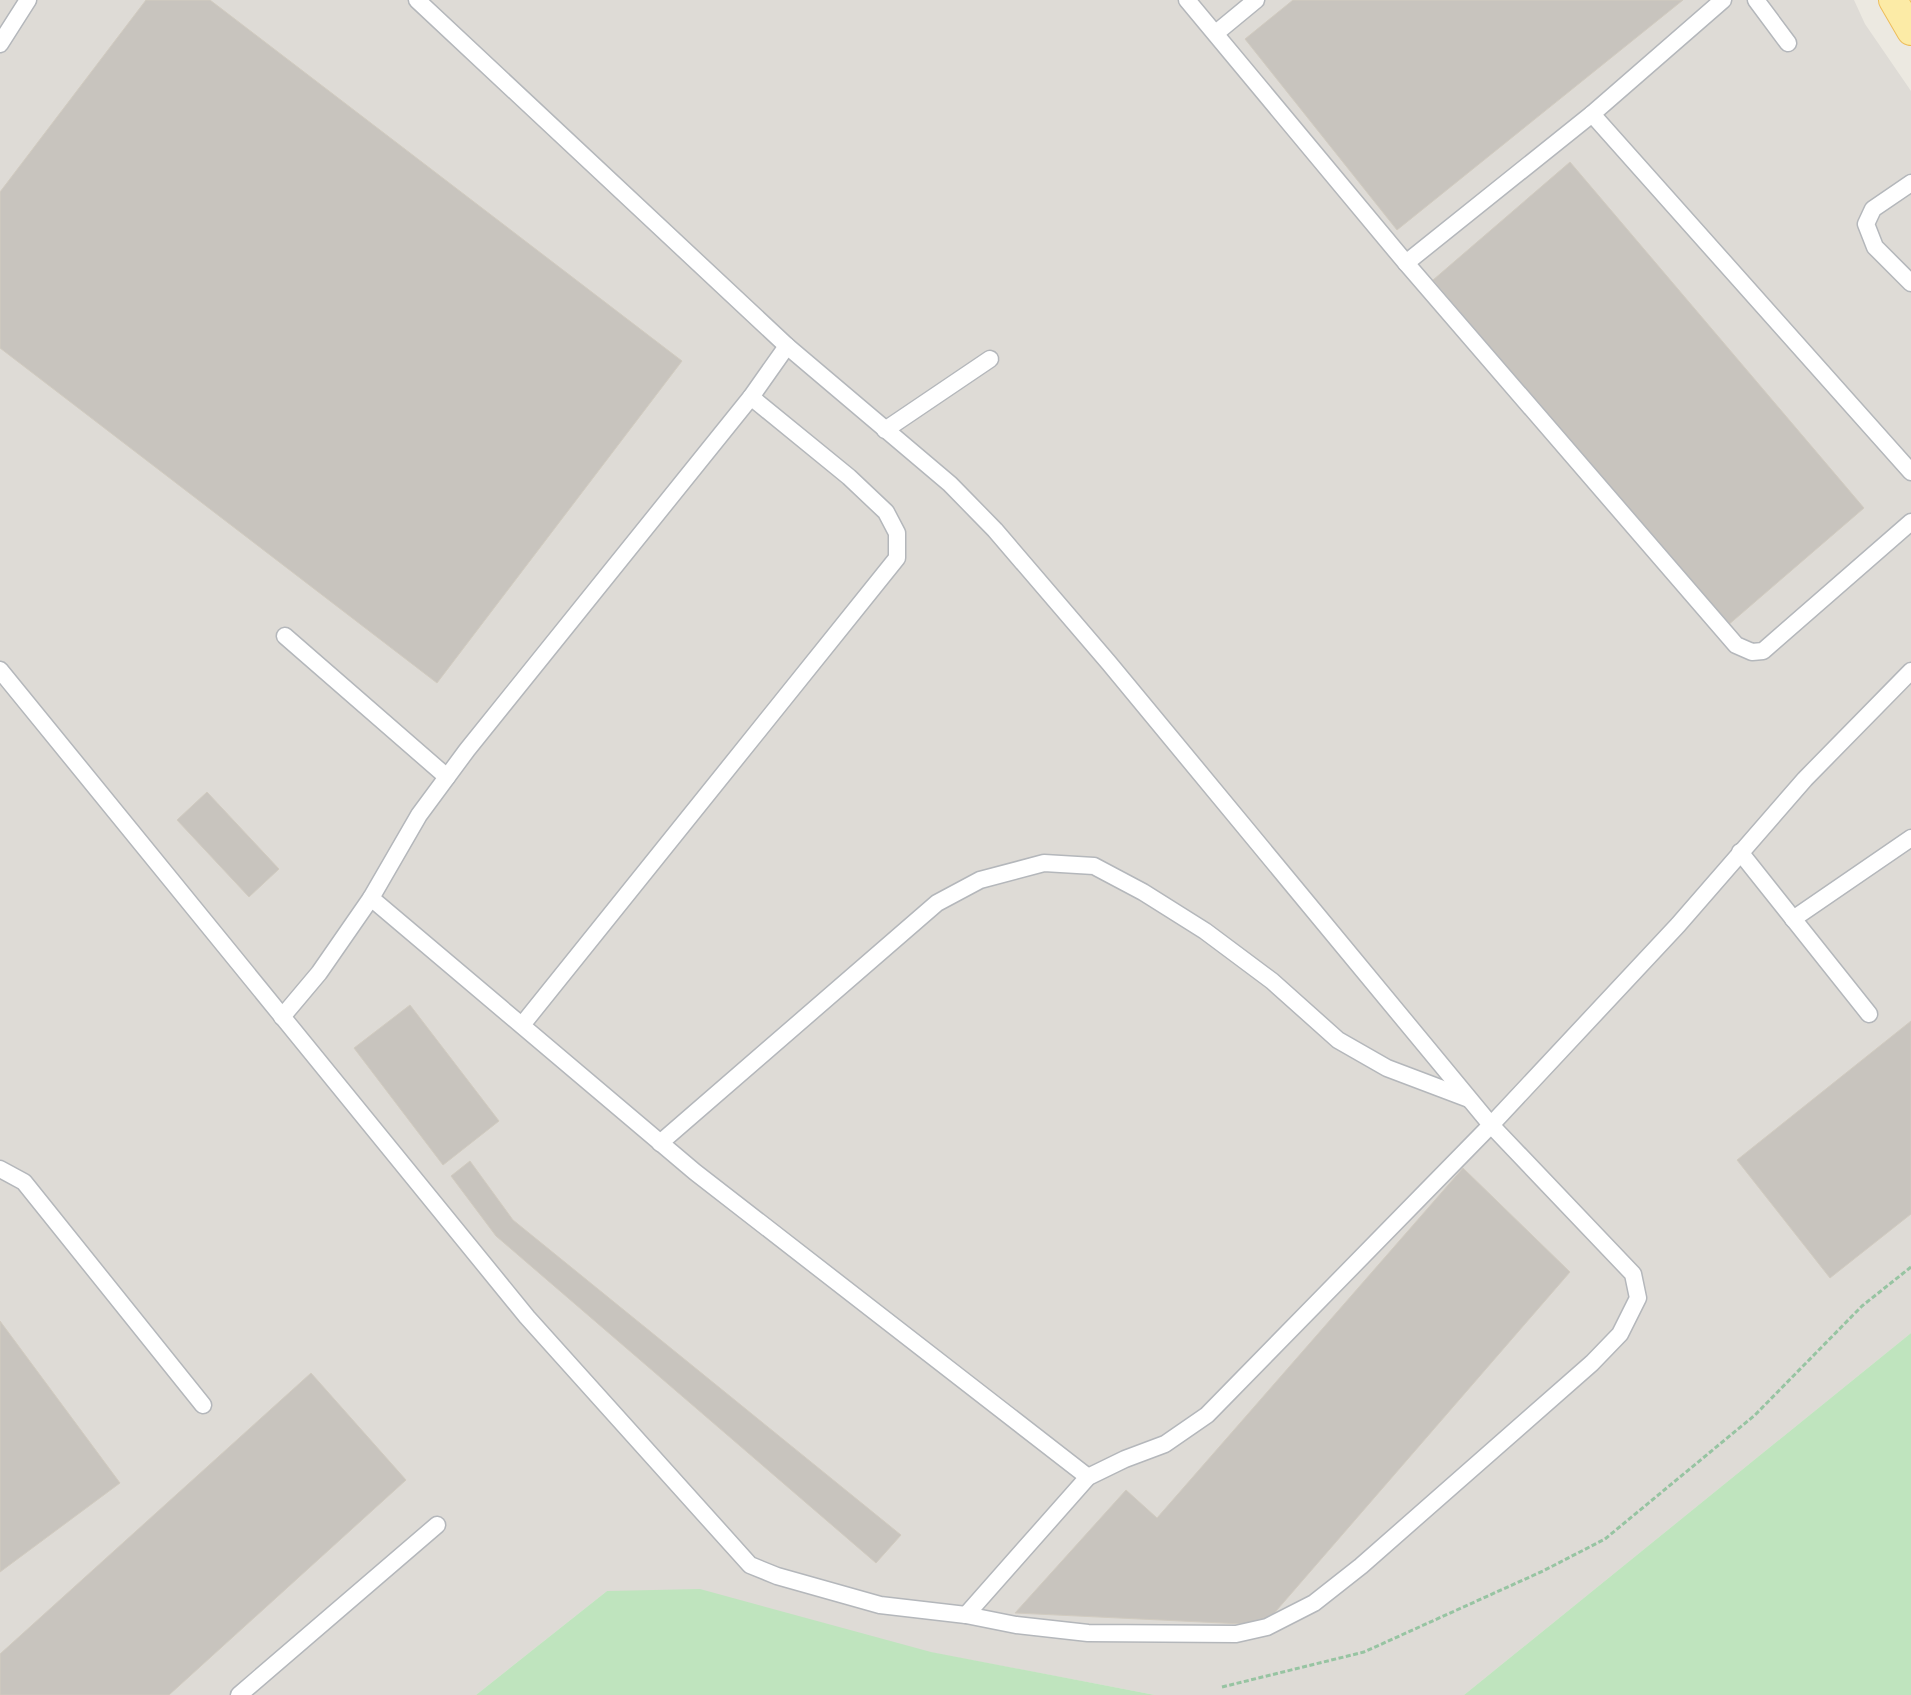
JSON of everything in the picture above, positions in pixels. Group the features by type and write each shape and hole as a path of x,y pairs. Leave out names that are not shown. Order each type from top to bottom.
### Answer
{"main road":[{"path":"1893,0 1911,31"}],"lane":[{"path":"0,44 28,0"},
{"path":"0,670 527,1317 750,1565 777,1576 880,1605 966,1616 1016,1626 1088,1633 1236,1634 1267,1627 1314,1603 1361,1566 1592,1363 1620,1334 1638,1298 1633,1274 1491,1125 1109,663 995,530 950,484 787,346 418,0"},
{"path":"1187,0 1406,263 1736,645 1752,652 1763,651 1911,522"},
{"path":"1216,33 1256,0"},
{"path":"1406,263 1592,114 1723,0"},
{"path":"1756,0 1788,44"},
{"path":"1592,114 1911,472"},
{"path":"1911,183 1873,209 1866,224 1875,247 1911,283"},
{"path":"282,1017 319,973 371,898 419,814 467,750 751,397 787,346"},
{"path":"885,430 990,359"},
{"path":"522,1025 897,558 897,533 886,512 849,477 751,397"},
{"path":"285,636 447,777"},
{"path":"966,1616 1088,1477 1126,1459 1165,1444 1207,1415 1491,1125 1678,925 1805,779 1911,671"},
{"path":"1793,919 1911,838"},
{"path":"1740,852 1869,1014"},
{"path":"660,1143 937,904 980,880 1044,863 1094,866 1143,892 1205,930 1272,981 1338,1040 1387,1068 1471,1100"},
{"path":"371,898 695,1172 1088,1477"},
{"path":"0,1169 24,1182 203,1405"},
{"path":"239,1695 437,1525"}],"path":[{"path":"1222,1687 1364,1652 1543,1571 1605,1539 1755,1415 1862,1306 1911,1267"}],"shaded area":[{"path":"0,0 1854,0 1865,24 1911,91 1911,1333 1464,1695 1155,1695 607,1591 476,1695 0,1695"}],"green space":[{"path":"1911,1333 1911,1695 1464,1695"},
{"path":"700,1589 931,1652 1155,1695 476,1695 607,1591"}],"building":[{"path":"146,0 210,0 682,361 437,683 0,348 0,192"},
{"path":"1293,0 1683,0 1397,230 1245,39"},
{"path":"1570,162 1864,508 1727,626 1433,280"},
{"path":"207,792 279,869 249,897 177,820"},
{"path":"410,1005 499,1121 443,1165 354,1048"},
{"path":"1911,1021 1911,1214 1830,1278 1737,1160"},
{"path":"470,1161 513,1220 901,1535 876,1563 496,1236 451,1176"},
{"path":"1463,1168 1570,1272 1264,1625 1015,1613 1126,1490 1157,1518"},
{"path":"0,1321 120,1483 0,1572"},
{"path":"311,1373 406,1480 169,1695 0,1695 0,1654"}]}
